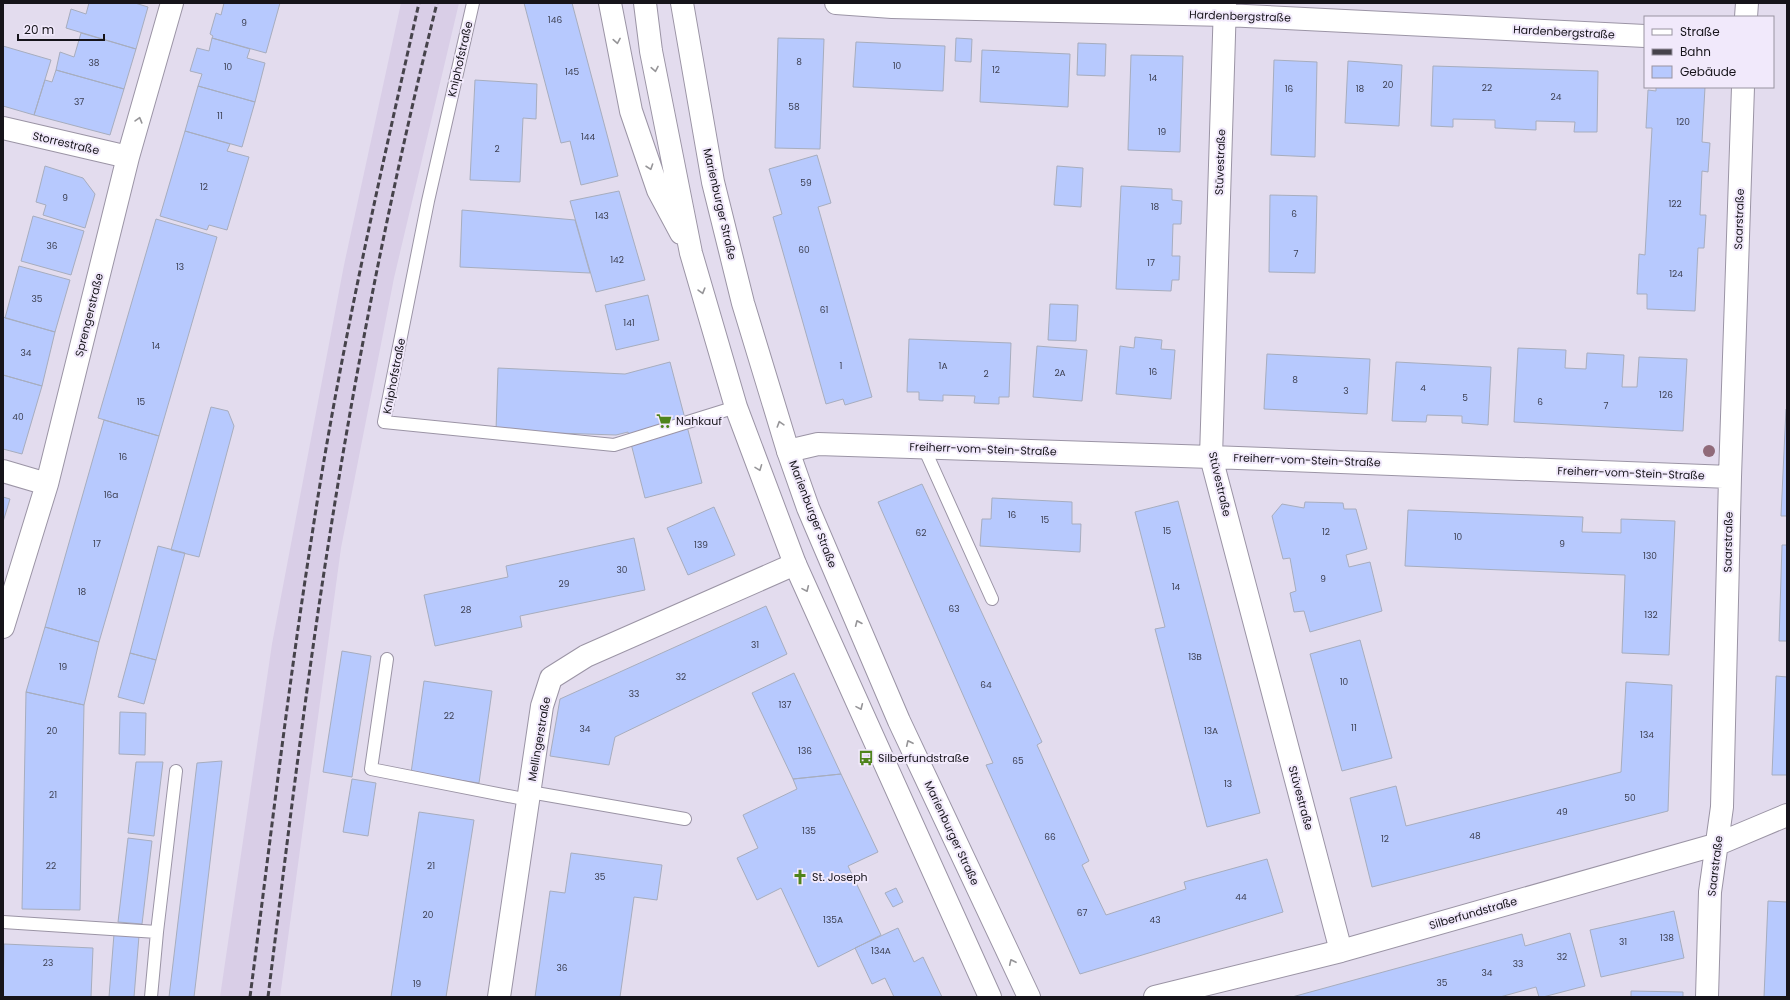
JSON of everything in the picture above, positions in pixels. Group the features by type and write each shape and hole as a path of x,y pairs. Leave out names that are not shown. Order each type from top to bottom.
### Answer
{"street":[{"name":"Sprengerstraße","path":"3,627 47,484 128,157 172,3"},
{"path":"610,3 631,111 658,190 691,253"},
{"path":"645,3 651,51 691,253 736,407 795,564 990,997"},
{"name":"Marienburger Straße","path":"682,3 713,182 743,304 788,451 808,508 900,721 1029,997"},
{"name":"Hardenbergstraße","path":"836,3 892,7 1225,9 1644,36"},
{"path":"1746,16 1747,3"},
{"name":"Stüvestraße","path":"1225,9 1211,456 1341,951"},
{"name":"Saarstraße","path":"1707,997 1710,892 1718,844 1722,806 1730,477 1743,88"},
{"name":"Storrestraße","path":"3,128 128,157"},
{"name":"Freiherr-vom-Stein-Straße","path":"788,451 818,444 1211,456 1730,477"},
{"path":"3,472 47,484"},
{"name":"Mellingerstraße","path":"499,997 542,706 551,678 586,656 795,564"},
{"name":"Silberfundstraße","path":"1155,997 1341,951 1718,844 1787,815"}],"lane":[{"name":"Kniphofstraße","path":"473,3 428,201 384,422 614,445 736,407"},
{"path":"924,448 992,599"},
{"path":"386,659 371,769 529,796 685,819"},
{"path":"151,997 176,771"},
{"path":"3,922 157,932"}],"shaded area":[{"path":"401,3 459,3 394,278 341,548 280,997 220,997 272,644 344,265"}],"building":[{"path":"89,3 135,3 148,7 136,49 66,28 71,9 86,14"},
{"path":"224,3 280,3 266,53 212,38 213,36 210,34 216,13 221,15"},
{"path":"524,3 572,3 618,176 581,185 570,141 561,143"},
{"path":"81,33 136,49 124,89 56,70 60,52 74,57"},
{"path":"212,38 250,49 247,58 265,63 255,102 198,86 202,74 190,71 197,48 209,51"},
{"path":"778,38 824,39 820,149 775,148"},
{"path":"956,38 972,39 971,62 955,61"},
{"path":"856,42 945,46 943,91 853,87"},
{"path":"1078,43 1106,44 1105,76 1077,75"},
{"path":"3,46 51,60 34,115 3,106"},
{"path":"982,50 1070,54 1068,107 980,102"},
{"path":"1131,55 1183,56 1180,152 1128,150"},
{"path":"1274,60 1317,62 1315,157 1271,155"},
{"path":"1348,61 1402,65 1399,126 1345,123"},
{"path":"1433,66 1598,71 1597,132 1574,132 1575,122 1536,121 1536,130 1495,128 1495,120 1453,119 1453,127 1431,126"},
{"path":"56,70 124,89 110,135 34,115 45,80 52,82"},
{"path":"475,80 537,84 536,119 523,118 520,182 470,180"},
{"path":"198,86 255,102 242,147 185,131"},
{"path":"1656,88 1705,88 1702,142 1710,143 1708,172 1702,171 1700,215 1706,215 1704,248 1698,248 1695,311 1647,309 1647,294 1637,294 1639,254 1645,255 1652,128 1646,128 1648,90 1656,91"},
{"path":"185,131 230,144 227,151 249,157 227,230 209,225 207,230 160,216"},
{"path":"817,155 831,203 818,207 872,397 845,405 843,399 826,404 773,217 782,214 769,169"},
{"path":"45,166 83,178 95,194 85,228 43,215 46,205 36,202"},
{"path":"1057,166 1083,168 1081,207 1054,205"},
{"path":"1121,186 1172,189 1172,200 1182,201 1181,224 1173,224 1172,256 1180,256 1179,280 1172,280 1171,291 1116,289"},
{"path":"619,191 645,280 596,292 570,201"},
{"path":"1270,195 1317,196 1315,273 1269,272"},
{"path":"462,210 575,220 590,273 460,267"},
{"path":"33,216 84,231 71,275 21,261"},
{"path":"156,219 217,237 159,436 98,418"},
{"path":"19,266 70,280 55,332 5,318"},
{"path":"648,295 659,340 616,350 605,305"},
{"path":"1050,304 1078,305 1076,341 1048,340"},
{"path":"3,317 55,332 42,386 3,375"},
{"path":"1135,337 1162,340 1161,349 1175,350 1171,399 1116,394 1120,346 1134,348"},
{"path":"909,339 1011,343 1009,397 999,397 999,404 974,403 975,396 943,395 943,401 919,400 919,392 907,392"},
{"path":"1037,346 1087,350 1082,401 1033,397"},
{"path":"1518,348 1566,350 1565,368 1586,369 1587,353 1624,355 1622,387 1637,387 1639,357 1687,359 1683,431 1514,422"},
{"path":"1267,354 1370,359 1367,414 1264,409"},
{"path":"670,362 702,483 645,498 628,432 616,435 496,431 498,368 625,374"},
{"path":"1396,362 1491,367 1488,425 1462,423 1462,416 1427,415 1426,422 1392,421"},
{"path":"3,375 42,386 22,454 3,449"},
{"path":"211,407 228,411 234,426 199,557 171,550"},
{"path":"1786,409 1787,516 1781,516"},
{"path":"104,420 159,436 99,642 45,627"},
{"path":"922,484 1042,742 1037,745 1089,861 1082,865 1106,915 1186,889 1184,882 1267,859 1283,912 1080,974 986,765 993,763 878,502"},
{"path":"3,497 10,499 3,522"},
{"path":"992,498 1072,502 1072,524 1081,524 1080,552 980,546 982,519 991,519"},
{"path":"1178,501 1260,813 1207,827 1155,629 1165,627 1135,512"},
{"path":"1305,502 1343,503 1344,509 1356,509 1367,549 1346,555 1349,567 1370,562 1382,611 1310,632 1304,611 1294,612 1290,593 1296,591 1290,558 1283,559 1272,516 1282,504 1304,508"},
{"path":"714,507 735,555 688,575 667,528"},
{"path":"1408,510 1583,517 1582,532 1621,533 1621,519 1675,521 1669,655 1622,653 1625,575 1405,566"},
{"path":"634,538 645,590 520,616 522,627 435,646 424,595 508,577 506,566"},
{"path":"1782,545 1787,545 1787,641 1779,641"},
{"path":"158,546 185,553 156,660 130,653"},
{"path":"766,606 787,654 615,737 609,765 550,756 560,699"},
{"path":"45,627 99,642 84,705 26,692"},
{"path":"1360,640 1392,758 1342,771 1310,654"},
{"path":"342,651 371,656 352,777 323,772"},
{"path":"130,653 156,660 144,704 118,697"},
{"path":"794,673 841,774 793,779 752,693"},
{"path":"1776,676 1787,677 1787,775 1772,775"},
{"path":"424,681 492,691 479,783 411,773"},
{"path":"1626,682 1672,685 1668,811 1372,887 1350,798 1396,786 1406,826 1621,772"},
{"path":"26,692 84,705 80,910 22,909"},
{"path":"120,712 146,713 145,755 119,754"},
{"path":"222,761 194,997 169,997 197,763"},
{"path":"136,762 163,762 154,836 128,833"},
{"name":"St. Joseph","path":"841,774 878,852 848,866 881,935 818,967 781,888 757,900 737,858 758,848 743,815 797,789 793,779"},
{"path":"352,779 376,783 368,836 343,832"},
{"path":"419,812 474,820 446,997 391,997"},
{"path":"128,838 152,841 142,924 118,922"},
{"path":"571,853 662,865 657,900 634,897 620,997 535,997 550,891 565,893"},
{"path":"896,888 903,902 893,907 885,893"},
{"path":"1768,901 1787,902 1787,997 1764,997"},
{"path":"1674,911 1684,958 1601,977 1590,930"},
{"path":"898,928 914,962 923,957 942,997 894,997 885,978 872,984 855,948"},
{"path":"1570,933 1585,986 1543,997 1539,997 1536,987 1500,997 1292,997 1522,934 1525,946"},
{"path":"114,934 139,936 134,997 109,997"},
{"path":"4,944 93,948 91,997 3,997"},
{"path":"1631,991 1683,992 1683,997 1631,997"}],"railway":[{"path":"250,997 295,650 334,401 389,135 419,3"},
{"path":"268,997 304,711 340,472 377,270 437,3"}],"place":[{"name":"Nahkauf","path":"664,421"},
{"name":"Silberfundstraße","path":"866,758"},
{"name":"St. Joseph","path":"800,877"}]}
